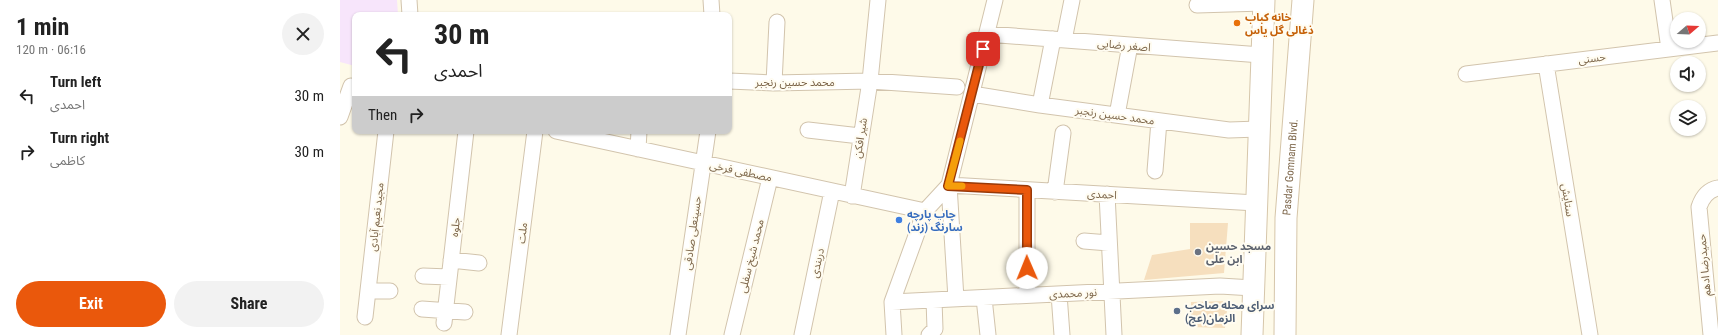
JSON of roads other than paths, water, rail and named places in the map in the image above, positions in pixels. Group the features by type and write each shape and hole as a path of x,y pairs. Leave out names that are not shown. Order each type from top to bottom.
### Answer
{"main road":[{"name":"Pasdar Gomnam Blvd.","path":"1285,335 1286,218 1302,0"},
{"path":"1252,335 1264,1"}],"street":[{"path":"409,0 410,12"},
{"path":"711,0 712,12"},
{"name":"شیر افکن","path":"852,196 860,136 870,80 878,0"},
{"path":"956,299 948,186 995,0"},
{"path":"1040,105 1072,0"},
{"path":"1662,0 1668,49"},
{"path":"1197,5 1264,1"},
{"path":"774,83 777,22"},
{"name":"اصغر رضایی","path":"987,34 1261,55"},
{"name":"حسنی","path":"1466,74 1718,43"},
{"path":"1117,115 1130,45"},
{"name":"ستایش","path":"1546,64 1590,335"},
{"name":"محمد حسین رنجبر","path":"732,81 774,83 870,80 957,87"},
{"path":"340,117 349,86"},
{"name":"محمد حسین رنجبر","path":"972,94 1040,105 1229,130 1259,129"},
{"path":"1155,171 1159,121"},
{"path":"808,130 860,136"},
{"path":"1055,192 1063,133"},
{"name":"مجید نعیم آبادی","path":"386,134 367,304 390,291"},
{"name":"جلوه","path":"445,317 466,134"},
{"name":"ملت","path":"509,335 535,134"},
{"name":"مصطفی فرخی","path":"570,134 925,212"},
{"path":"638,149 639,134"},
{"name":"حسینعلی صادقی","path":"678,335 707,134"},
{"name":"محمد شیخ سفلی","path":"732,335 770,178"},
{"path":"894,335 892,302 925,212 948,186"},
{"name":"احمدی","path":"948,186 1107,194 1256,204"},
{"name":"حمیدرضا ادهم","path":"1711,335 1699,207 1703,196 1718,188"},
{"path":"1027,190 1027,295"},
{"name":"دربندی","path":"802,335 832,191"},
{"path":"1107,194 1114,335"},
{"path":"1084,241 1109,243"},
{"path":"451,260 480,264"},
{"path":"423,276 449,277"},
{"name":"نور محمدی","path":"892,302 1220,286 1253,288"},
{"path":"1059,294 1062,335"},
{"path":"984,298 988,335"},
{"path":"929,335 935,329 934,300"},
{"path":"422,309 445,317 465,312"}],"place":[{"name":"خانه کباب ذغالی گل یاس","path":"1237,23"},
{"name":"چاپ پارچه سارنگ (زند)","path":"899,220"},
{"name":"مسجد حسین ابن علی","path":"1198,252"},
{"name":"سرای محله صاحب الزمان(عج)","path":"1177,311"}]}
